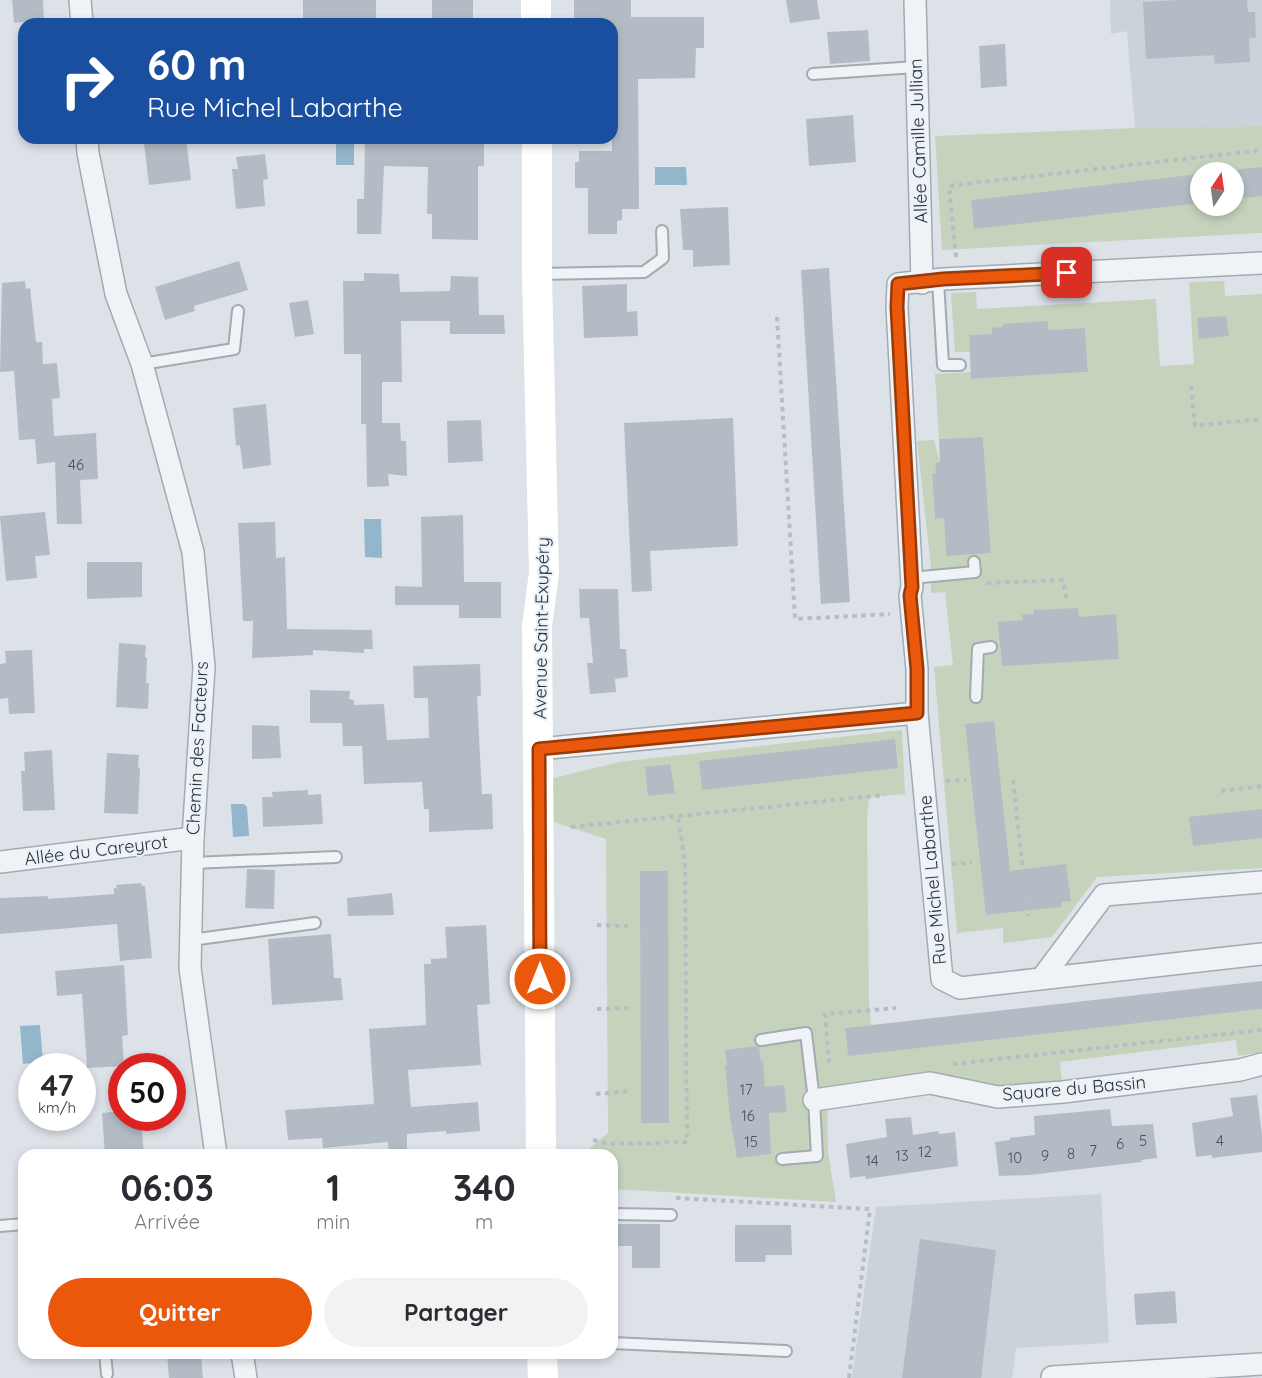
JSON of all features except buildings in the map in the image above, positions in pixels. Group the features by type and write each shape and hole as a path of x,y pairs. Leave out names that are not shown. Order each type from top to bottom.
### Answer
{"main road":[{"path":"536,0 536,18"},
{"name":"Avenue Saint-Exupéry","path":"537,144 537,274 544,573 537,626 541,1149"},
{"path":"542,1359 543,1378"}],"street":[{"path":"81,0 82,18"},
{"name":"Allée Camille Jullian","path":"915,0 916,68 939,281"},
{"name":"Chemin des Facteurs","path":"87,144 116,294 142,364 193,552 204,667 193,838 190,968 215,1149"},
{"name":"Rue Michel Labarthe","path":"1262,263 898,284 897,307 910,595 917,669 917,713 942,979 960,988 1262,954"},
{"path":"539,749 917,713"},
{"name":"Allée du Careyrot","path":"0,861 193,838"},
{"path":"1042,978 1104,895 1262,882"},
{"name":"Square du Bassin","path":"814,1100 930,1083 998,1097 1063,1092 1240,1070 1262,1064"},
{"path":"243,1359 246,1378"},
{"path":"1052,1377 1262,1364"}],"lane":[{"path":"813,74 916,68"},
{"path":"537,274 644,272 663,258 662,231"},
{"path":"939,281 943,365 960,365"},
{"path":"142,364 234,349 238,311"},
{"path":"911,578 975,572 974,562"},
{"path":"976,697 978,649 991,647"},
{"path":"192,863 336,857"},
{"path":"190,940 315,923"},
{"path":"760,1040 806,1034 814,1100 817,1156 782,1159"},
{"path":"618,1214 671,1215"},
{"path":"0,1226 18,1224"},
{"path":"618,1343 786,1351"},
{"path":"106,1359 107,1374"}],"path":[{"path":"939,281 950,186 1262,150"},
{"path":"777,316 795,619 911,613"},
{"path":"1191,386 1195,426 1262,419"},
{"path":"982,584 1064,580 1067,600"},
{"path":"1013,780 1028,916"},
{"path":"1221,791 1262,786"},
{"path":"571,826 885,795"},
{"path":"593,1140 608,1144 687,1142 685,861 678,817"},
{"path":"597,925 628,926"},
{"path":"597,1009 630,1008"},
{"path":"830,1066 825,1014 896,1008"},
{"path":"947,1064 1262,1030"},
{"path":"597,1094 631,1091"},
{"path":"618,1194 624,1195"},
{"path":"671,1198 870,1209 849,1378"}],"shaded area":[{"path":"1110,0 1262,0 1262,126 1135,128 1127,31 1111,34"},
{"path":"1101,1194 1109,1343 1016,1348 1012,1378 852,1378 876,1207"}],"green space":[{"path":"1262,126 1262,233 942,250 935,136 1135,128"},
{"path":"1224,281 1225,296 1262,294 1262,868 1097,877 1052,937 1003,943 1003,928 957,933 934,667 953,665 945,592 931,593 931,567 917,441 934,440 940,462 935,463 936,474 932,475 935,519 944,518 946,555 991,552 983,437 939,439 935,374 971,372 972,379 1088,372 1085,328 1048,330 1048,322 1003,327 992,334 969,335 970,352 955,352 951,293 976,292 977,309 1156,299 1160,366 1194,364 1189,282"},
{"path":"902,730 905,794 869,797 867,816 871,1025 845,1028 848,1055 1262,1009 1262,1052 1238,1056 1236,1040 1060,1062 1062,1084 996,1088 827,1089 828,1151 836,1202 618,1189 618,1149 589,1149 608,1133 606,839 554,822 550,779 619,762"}],"water":[{"path":"336,144 354,144 354,165 336,165"},
{"path":"655,167 686,167 687,185 655,185"},
{"path":"364,519 381,519 382,558 365,557"},
{"path":"231,804 244,804 247,807 249,836 233,837"},
{"path":"40,1025 42,1053 22,1053 20,1026"}],"route":[{"path":"540,979 539,749 917,713 917,669 910,595 912,587 897,307 898,284 943,279 1067,273"}]}
